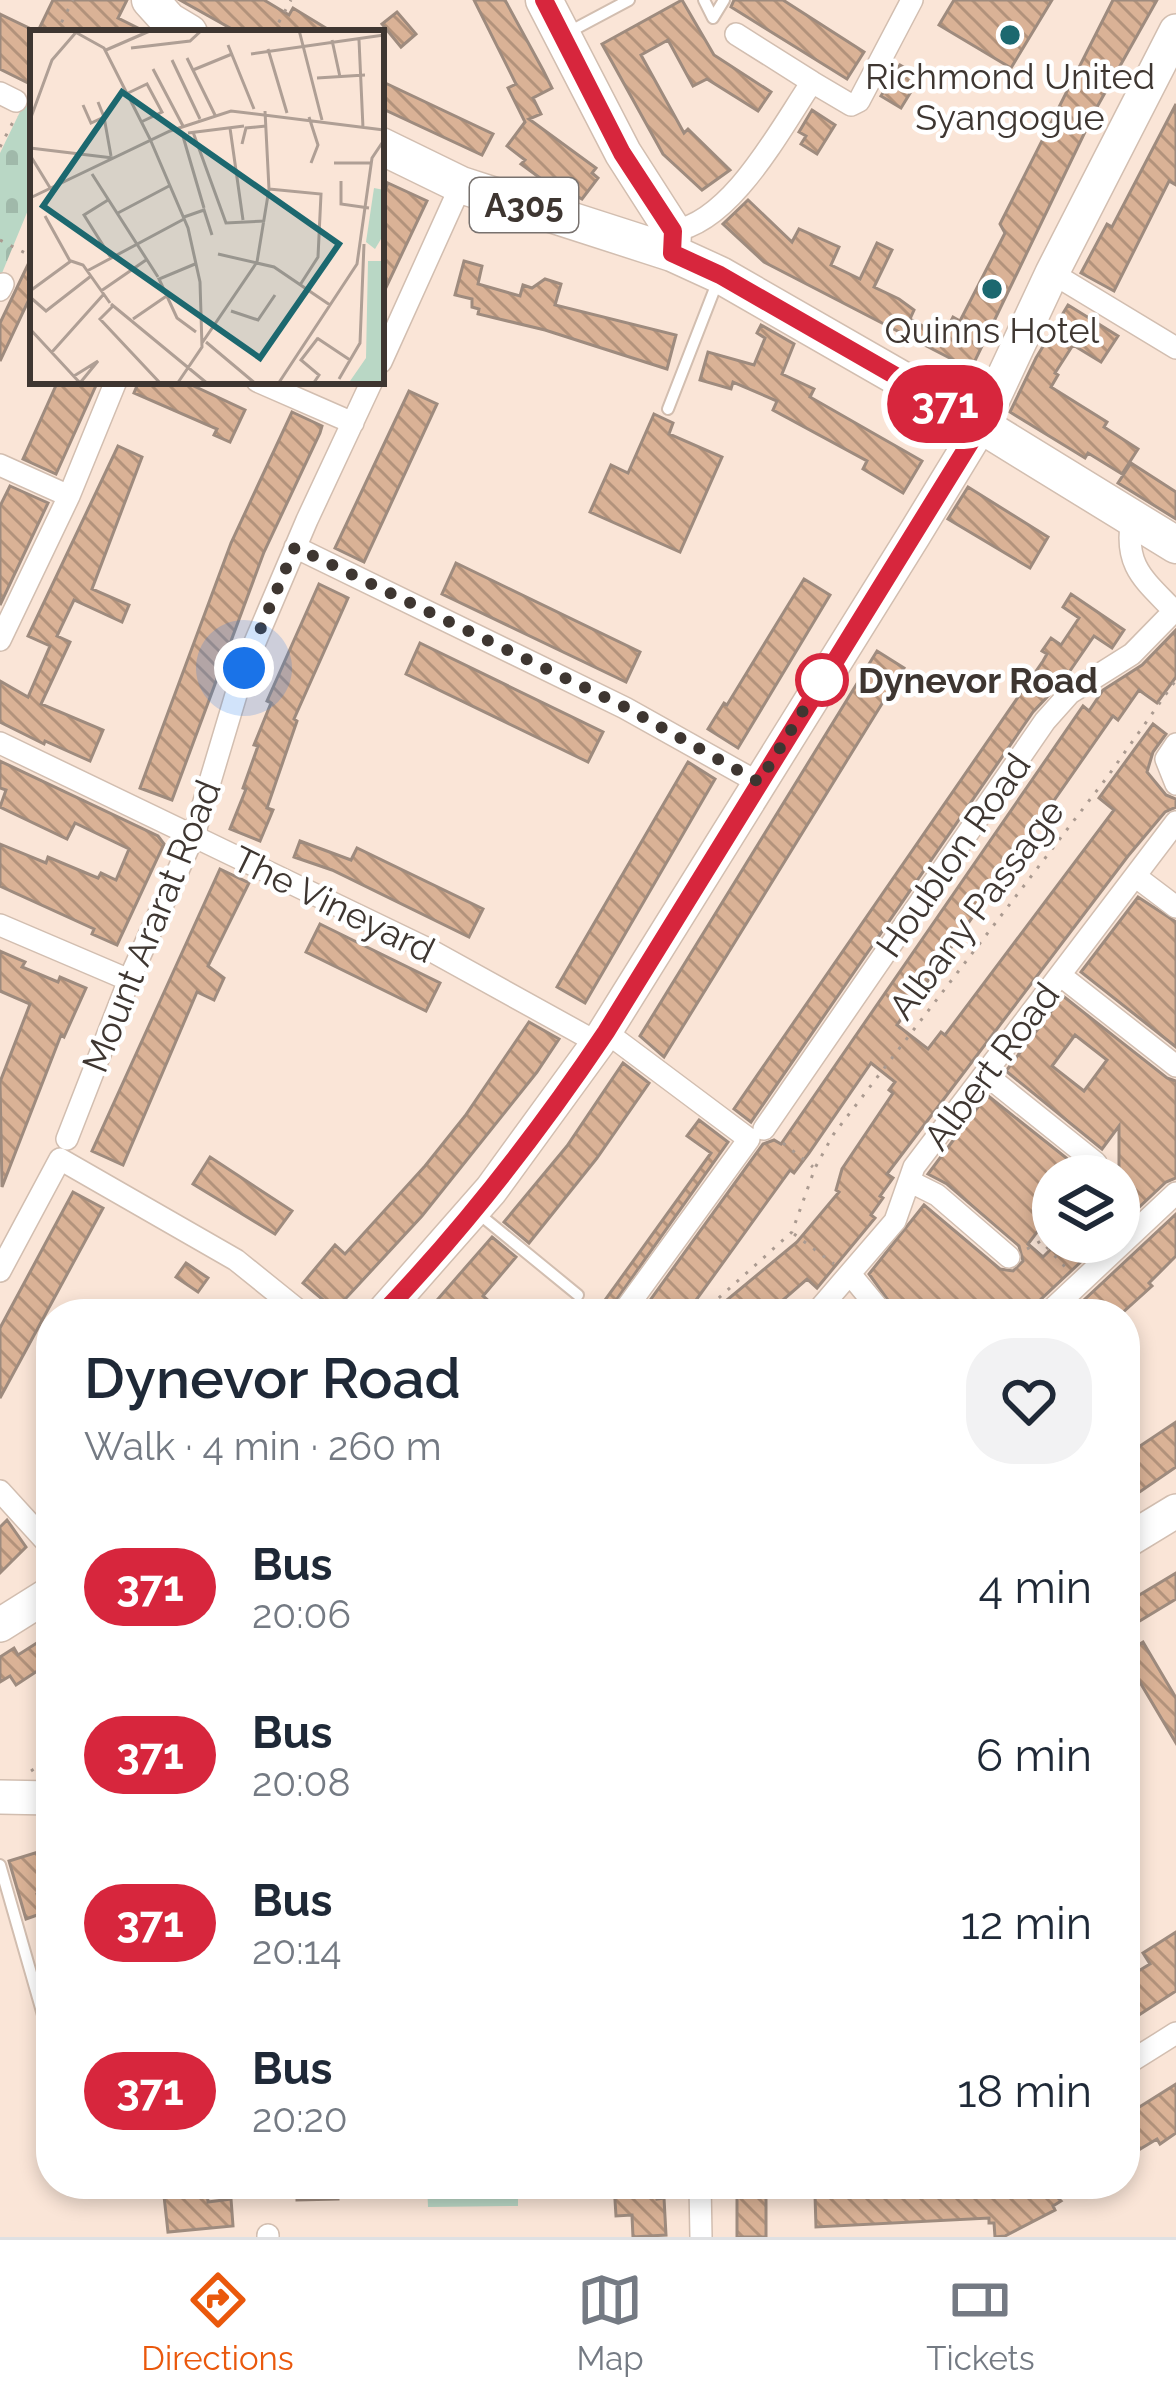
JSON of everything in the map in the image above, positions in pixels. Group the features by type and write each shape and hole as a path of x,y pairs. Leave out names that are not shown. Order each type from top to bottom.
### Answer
{"main road":[{"path":"150,0 184,30"},
{"name":"A305","path":"544,0 673,242"},
{"path":"395,1299 474,1210 550,1114 602,1038 981,425 1052,273 1176,32"},
{"name":"A305","path":"384,147 461,185 673,242 720,275 981,425 1176,545"},
{"path":"1140,1533 1176,1511"},
{"path":"0,1625 36,1602"},
{"path":"0,1796 36,1797"}],"street":[{"path":"736,34 851,105 859,101 912,0"},
{"path":"673,242 715,211 756,165 812,82"},
{"path":"384,355 461,185"},
{"path":"1052,273 1176,348"},
{"path":"0,640 6,604 69,496 115,384"},
{"path":"264,384 353,423"},
{"name":"Mount Ararat Road","path":"0,1271 63,1149 194,835 244,668 371,384"},
{"path":"0,466 69,496"},
{"path":"1132,518 1130,552 1138,573 1175,612"},
{"path":"295,547 625,707 759,782"},
{"name":"Houblon Road","path":"764,1129 1045,721 1070,693 1132,654 1175,612"},
{"name":"The Vineyard","path":"0,743 602,1038 749,1139 633,1299"},
{"path":"1176,744 1166,759 1176,784"},
{"name":"Albert Road","path":"828,1299 896,1221 914,1167 1176,822"},
{"path":"1135,876 1176,907"},
{"path":"0,925 130,980"},
{"path":"1060,975 1176,1066"},
{"path":"985,1075 1086,1155"},
{"path":"63,1149 236,1260 284,1299"},
{"path":"909,1181 937,1195 1009,1257"},
{"path":"1063,1299 1176,1193"},
{"path":"850,1274 871,1299"},
{"path":"0,1491 36,1531"},
{"path":"1140,2056 1176,2033"},
{"path":"700,2199 701,2237"}],"lane":[{"path":"560,36 628,0"},
{"path":"704,0 713,18 724,0"},
{"path":"668,409 720,275"},
{"path":"474,1210 578,1295"},
{"path":"0,1865 36,1991"}],"path":[{"path":"58,30 73,0"},
{"path":"275,30 291,0"},
{"path":"0,251 2,241 30,255"},
{"name":"Albany Passage","path":"718,1299 792,1232 832,1136 1176,680"},
{"path":"764,1129 815,1168"},
{"path":"792,1232 850,1274"},
{"path":"1009,1257 1020,1244 1029,1250 1041,1241 1081,1283"}],"green space":[{"path":"30,91 30,205 0,278 0,153"},
{"path":"428,2199 518,2199 518,2206 428,2207"}],"building":[{"path":"53,0 127,0 118,18 142,30 38,30"},
{"path":"180,0 264,0 289,15 293,8 329,30 234,30"},
{"path":"474,0 505,0 543,70 552,88 533,98 541,114 529,119 596,168 592,173 598,178 582,199 557,185 555,189 521,164 525,160 507,146 525,122 508,88 516,84"},
{"path":"682,0 714,55 771,92 758,111 707,79 693,86 668,40 641,55 684,133 688,129 730,170 702,190 663,154 602,44"},
{"path":"734,0 783,0 864,52 847,79 731,7"},
{"name":"Richmond United Syangogue","path":"954,0 1052,0 1011,68 939,25"},
{"path":"1113,0 1157,0 1097,107 971,369 764,262 723,224 748,200 792,242 799,229 839,247 831,265 860,279 877,243 892,250 874,287 899,299 914,310 910,319 943,337 953,317 960,321 1005,233 1000,224"},
{"path":"397,12 416,34 401,47 382,24"},
{"path":"0,14 33,30 28,83 0,69"},
{"path":"900,65 920,77 901,108 881,96"},
{"path":"384,82 493,134 482,155 384,109"},
{"path":"1176,104 1176,185 1169,181 1114,291 1081,273 1107,224 1112,227"},
{"path":"812,110 835,125 817,154 801,144 806,136 799,132"},
{"path":"388,183 427,201 384,292 384,192"},
{"path":"30,260 30,297 0,361 0,323"},
{"path":"464,261 482,266 478,284 520,296 523,285 532,288 545,279 561,284 555,305 676,335 667,369 478,314 472,299 455,295"},
{"path":"1068,305 1118,336 1101,362 1073,345 1051,387 1107,422 1104,427 1138,449 1122,474 1088,453 1085,458 1010,412"},
{"path":"761,325 794,344 782,374 814,389 810,397 922,461 903,493 863,469 867,461 773,410 777,401 733,382 731,389 700,380 708,352 754,365 765,338 757,333"},
{"path":"57,384 97,384 56,474 23,459"},
{"path":"138,384 189,384 245,410 230,442 214,435 217,429 134,393"},
{"path":"409,391 437,404 364,562 335,548"},
{"path":"292,412 322,426 320,433 264,552 172,800 140,788 231,543"},
{"path":"654,414 673,423 669,434 722,457 680,552 590,512 611,465 628,473"},
{"path":"118,446 142,457 92,589 129,605 122,622 74,600 57,636 70,642 41,704 103,730 90,761 0,722 0,681 28,697 50,646 28,636"},
{"path":"1131,463 1176,492 1176,519 1118,483"},
{"path":"10,486 48,503 0,605 0,506"},
{"path":"968,487 1048,537 1030,568 948,519"},
{"path":"456,563 640,652 626,682 442,594"},
{"path":"804,579 830,595 738,748 708,729"},
{"path":"319,584 348,598 294,719 267,808 273,810 260,841 230,829 271,703 267,701"},
{"path":"1071,594 1124,630 1112,648 1094,636 1065,678 1033,712 751,1122 734,1109 1043,661 1047,654 1042,651 1051,638 1061,645 1079,618 1063,607"},
{"path":"1176,630 1176,677 1157,703 1139,690 1118,720 1113,716 897,1025 928,1049 941,1032 945,1035 1114,810 1099,798 1153,724 1166,734 1147,772 1166,795 1176,799 1176,807 1165,812 1128,856 887,1174 893,1178 871,1215 875,1218 817,1288 807,1279 784,1299 728,1299 797,1242 839,1192 842,1169 893,1093 889,1090 895,1082 871,1063 697,1299 651,1299 763,1144 774,1140 781,1144 1083,706 1089,711 1103,690 1142,665"},
{"path":"420,643 603,732 588,762 406,674"},
{"path":"877,651 904,668 664,1057 640,1036"},
{"path":"0,761 158,836 164,844 117,945 92,934 94,929 0,886 0,844 46,863 48,857 98,878 101,873 116,880 129,849 75,823 67,839 0,807 6,790 0,788"},
{"path":"688,762 715,779 585,1003 557,987"},
{"path":"300,841 351,860 357,848 483,909 469,937 332,870 294,857"},
{"path":"220,869 249,883 208,966 224,978 214,1000 197,992 123,1165 92,1151"},
{"path":"1138,897 1176,922 1176,1047 1081,972"},
{"path":"320,924 440,983 426,1011 306,952"},
{"path":"0,951 25,962 22,967 86,988 64,1037 61,1035 2,1187 0,1082 30,1004 0,991"},
{"path":"1063,996 1176,1081 1176,1178 1140,1206 1140,1155 1119,1155 1119,1126 1102,1149 1006,1071","holes":["1075,1035 1107,1060 1084,1091 1052,1066"]},
{"path":"529,1022 559,1039 422,1216 345,1299 322,1299 303,1283 335,1245 345,1254 465,1116"},
{"path":"623,1063 649,1083 529,1243 504,1222 567,1146"},
{"path":"987,1095 1063,1155 1032,1155 1032,1239 1028,1244 1032,1263 1080,1263 1041,1299 887,1299 869,1274 924,1205 1000,1269 1013,1271 1023,1261 1019,1246 947,1184 928,1174"},
{"path":"699,1120 728,1142 617,1299 606,1299 711,1153 687,1136"},
{"path":"210,1157 292,1211 275,1234 193,1184"},
{"path":"73,1192 103,1208 54,1299 36,1299 36,1332 0,1398 0,1328"},
{"path":"1176,1214 1176,1256 1138,1299 1085,1299 1124,1263 1140,1263 1140,1248"},
{"path":"492,1237 516,1257 483,1296 486,1299 438,1299"},
{"path":"186,1263 208,1278 198,1292 176,1277"},
{"path":"1176,1422 1176,1467 1140,1492 1140,1446"},
{"path":"7,1520 26,1547 0,1573 0,1527"},
{"path":"1176,1573 1176,1599 1140,1621 1140,1595"},
{"path":"36,1644 36,1672 16,1685 10,1676 0,1682 0,1657 14,1648 18,1655"},
{"path":"1140,1644 1176,1698 1176,1743 1140,1682"},
{"path":"36,1853 36,1915 26,1919 9,1861"},
{"path":"1176,1932 1176,1991 1140,2014 1140,1970 1150,1964 1143,1953"},
{"path":"1176,2084 1176,2133 1140,2149 1140,2107"},
{"path":"164,2199 231,2199 233,2226 168,2232"},
{"path":"615,2199 664,2199 666,2235 633,2237 632,2215 616,2216"},
{"path":"737,2199 766,2199 766,2237 737,2237"},
{"path":"815,2199 1061,2201 1053,2206 1055,2210 1005,2236 995,2237 989,2218 816,2227"}],"bus line":[{"name":"371","path":"396,1299 550,1114 606,1032 981,425 720,275 672,253 673,231 622,153 544,0"}],"place":[{"name":"Richmond United Syangogue","path":"1010,35"},
{"name":"Quinns Hotel","path":"992,289"},
{"name":"Dynevor Road","path":"822,680"}],"route":[{"path":"244,668 295,547 625,707 759,782 822,680"}]}
